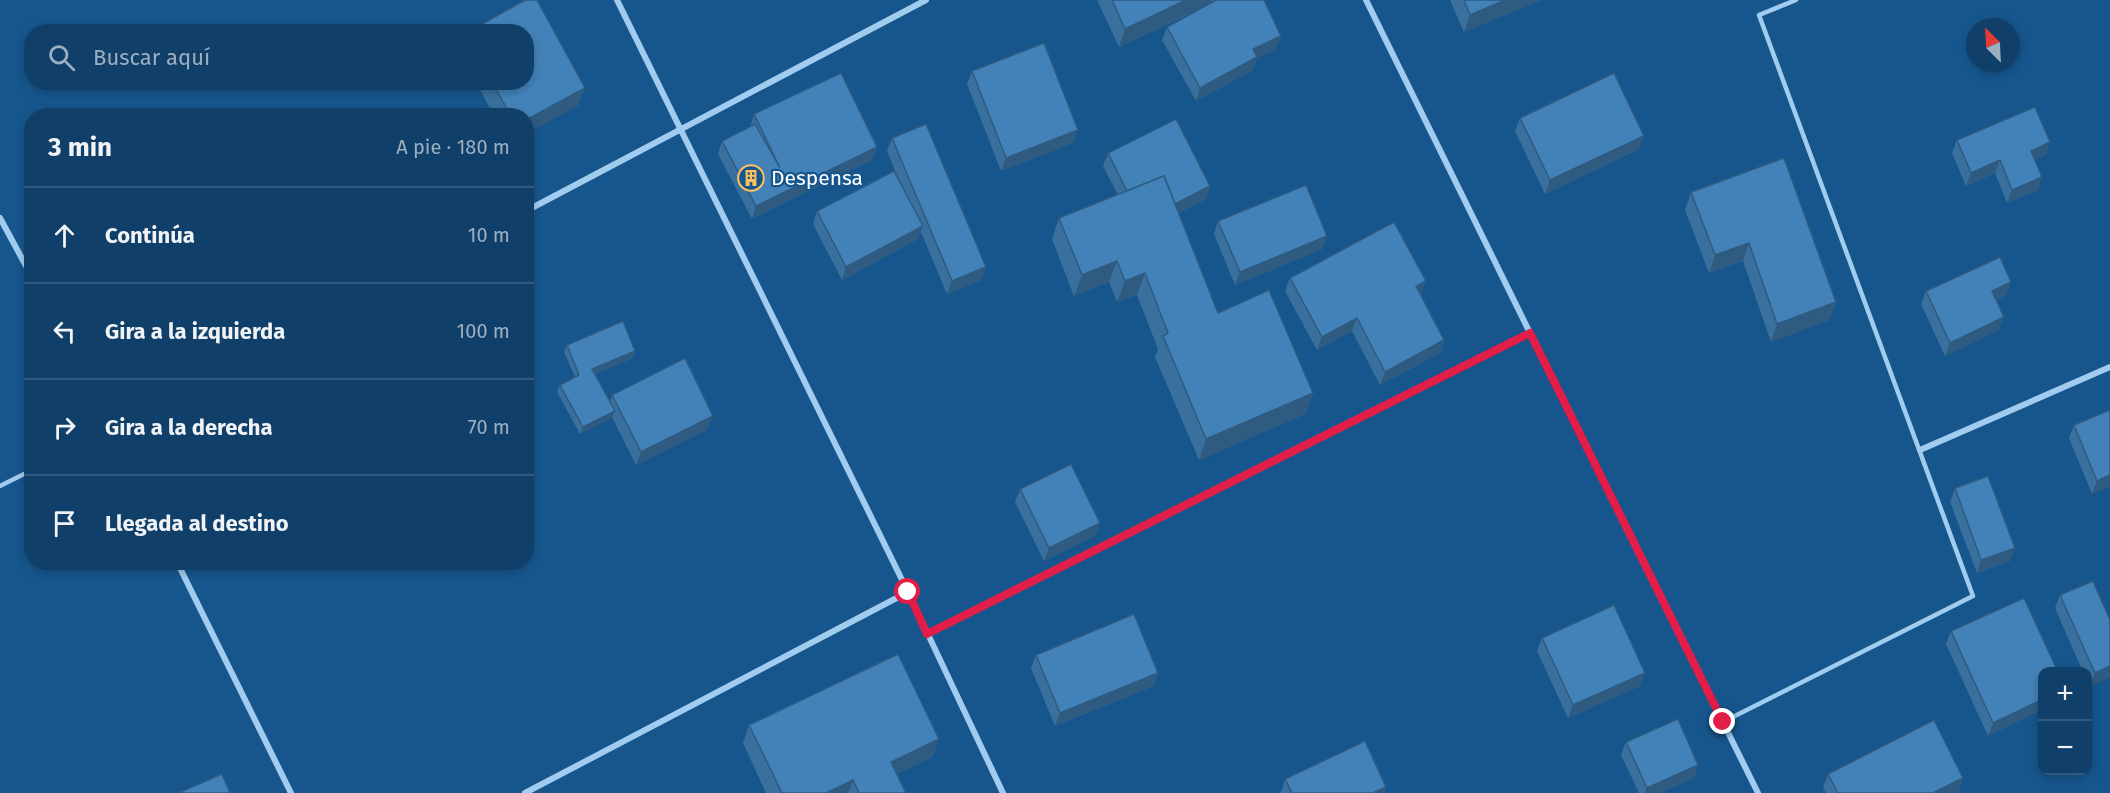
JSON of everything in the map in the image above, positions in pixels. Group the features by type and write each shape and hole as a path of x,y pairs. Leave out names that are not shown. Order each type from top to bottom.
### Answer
{"street":[{"path":"617,0 908,592 1003,793"},
{"path":"534,207 926,0"},
{"path":"1366,0 1758,793"},
{"path":"0,218 24,262"},
{"path":"927,634 1530,333"},
{"path":"1920,450 2110,367"},
{"path":"181,570 291,793"},
{"path":"525,793 908,592"}],"lane":[{"path":"1723,722 1973,596 1759,15 1796,0"},
{"path":"0,486 24,474"}],"building":[{"path":"525,0 537,0 585,88 534,116 534,108 507,108 496,90 534,90 534,24 482,24"},
{"path":"1112,0 1186,0 1125,29"},
{"path":"1216,0 1264,0 1281,36 1253,49 1257,57 1200,88 1167,27"},
{"path":"1464,0 1505,0 1470,15"},
{"path":"1044,43 1078,130 1006,158 972,71"},
{"path":"841,73 877,147 756,206 722,141 755,124 780,168 754,114"},
{"path":"1614,73 1644,136 1550,180 1520,118"},
{"path":"2035,107 2050,142 2031,151 2042,177 2012,190 2000,160 1971,173 1957,140"},
{"path":"1176,119 1210,186 1175,204 1164,176 1127,191 1108,153"},
{"path":"926,124 986,267 952,281 892,138"},
{"path":"1784,158 1836,302 1777,324 1749,243 1715,255 1691,192"},
{"path":"894,171 923,226 846,267 817,211"},
{"path":"1164,176 1218,313 1269,290 1313,393 1206,439 1163,336 1168,333 1145,273 1125,281 1117,261 1082,275 1059,218"},
{"path":"1306,185 1327,236 1240,272 1218,221"},
{"path":"1394,222 1426,281 1416,286 1444,340 1385,372 1357,318 1322,337 1290,278"},
{"path":"2000,257 2011,282 1992,291 2004,317 1950,343 1926,291"},
{"path":"623,321 635,351 592,369 615,411 583,427 560,385 579,375 567,345"},
{"path":"685,358 713,416 641,452 612,395"},
{"path":"2110,410 2110,475 2097,481 2074,425"},
{"path":"1071,464 1100,523 1049,548 1020,489"},
{"path":"1988,476 2015,548 1981,560 1955,488"},
{"path":"2093,581 2110,620 2110,666 2095,673 2060,595"},
{"path":"2024,598 2056,667 2038,667 2038,701 1993,723 1951,631"},
{"path":"1614,605 1645,673 1573,705 1542,638"},
{"path":"1134,614 1158,673 1060,713 1036,655"},
{"path":"898,654 939,739 891,762 906,793 859,793 853,780 826,793 782,793 749,725"},
{"path":"1678,719 1698,765 1647,788 1626,742"},
{"path":"1934,720 1963,778 1933,793 1838,793 1828,774"},
{"path":"1365,741 1386,787 1373,793 1292,793 1285,779"},
{"path":"222,774 230,793 178,793"}],"place":[{"name":"Despensa","path":"751,178"}],"route":[{"path":"908,592 927,634 1530,333 1723,722"}]}
